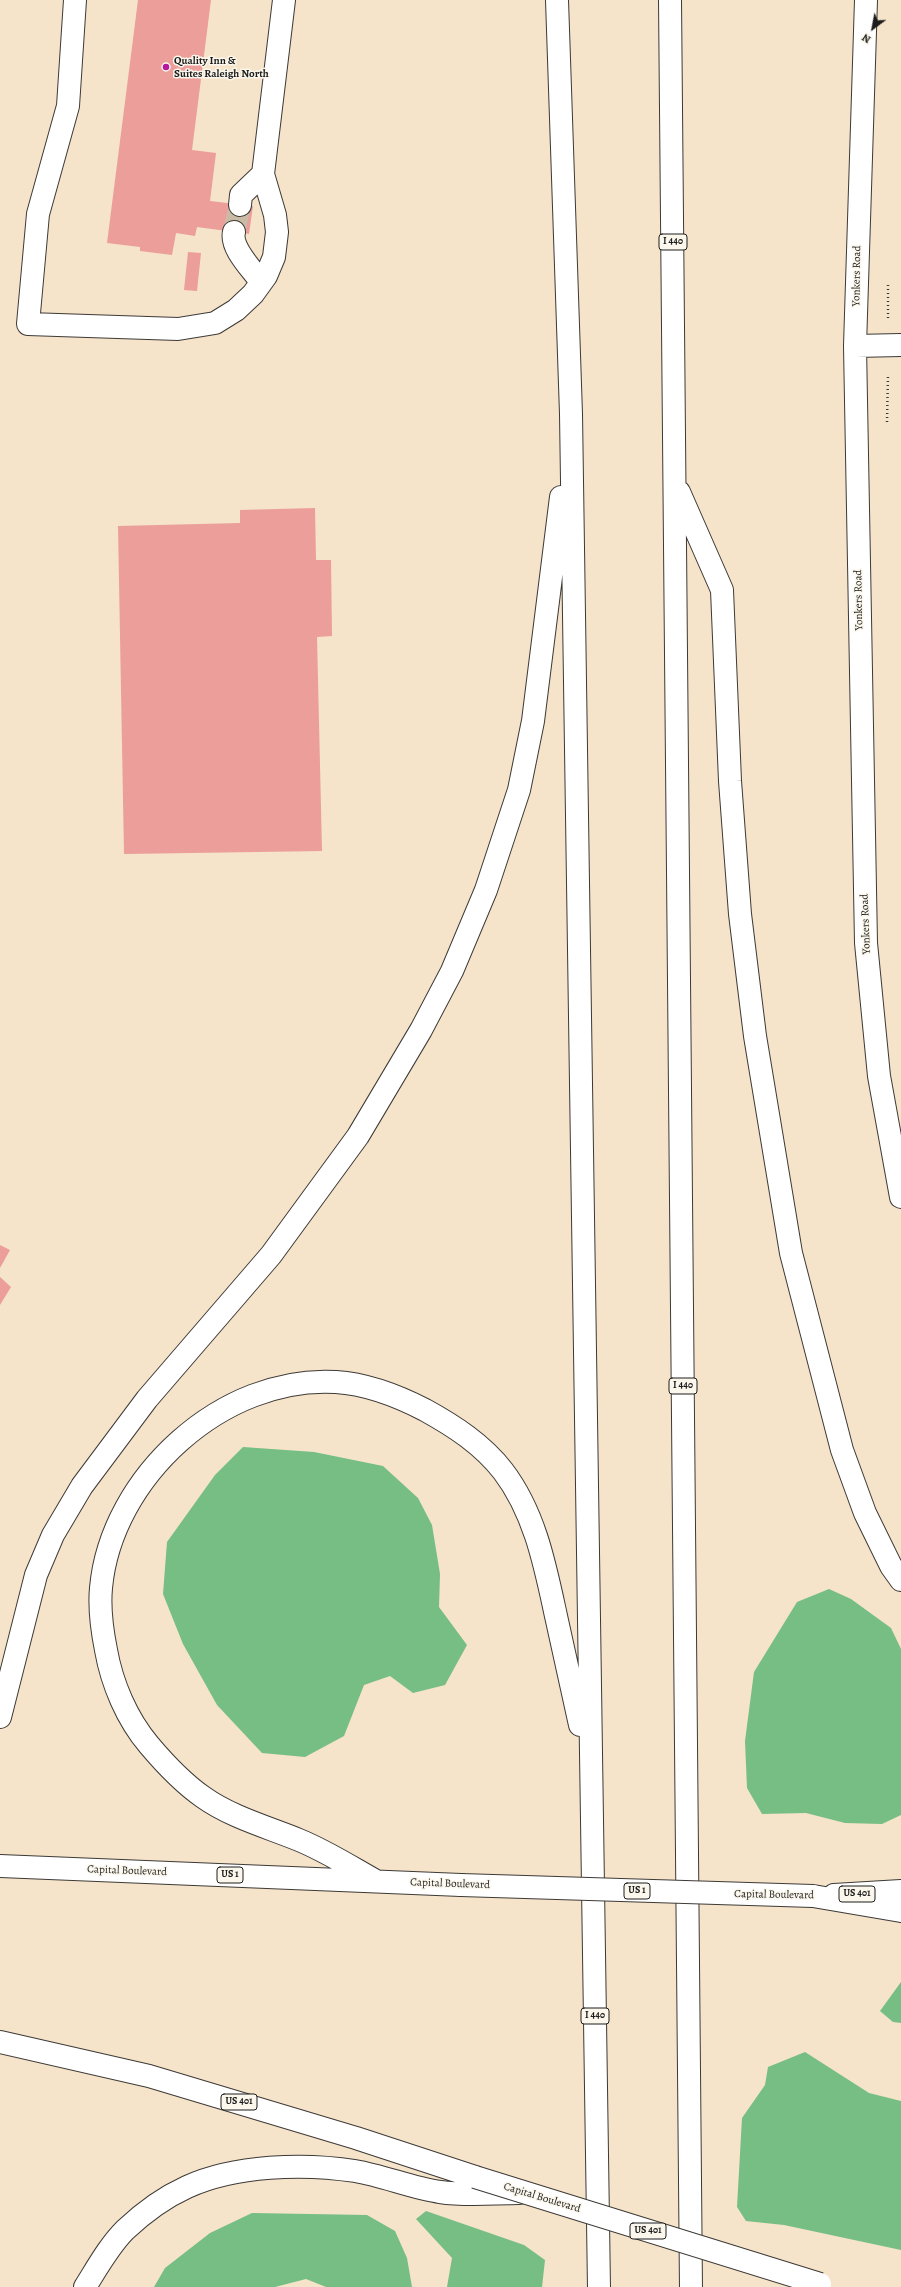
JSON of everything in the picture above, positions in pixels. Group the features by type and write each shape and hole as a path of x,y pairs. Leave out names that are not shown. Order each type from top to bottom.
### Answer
{"main road":[{"path":"75,0 68,106 38,214 28,324 178,329 215,323 236,310 253,294 274,256 277,232 275,215 263,174 284,0"},
{"name":"I 440","path":"557,0 571,414 590,1771 599,2287"},
{"name":"I 440","path":"670,0 692,2287"},
{"name":"Yonkers Road","path":"866,0 855,346 866,943 880,1076 901,1197"},
{"path":"240,204 242,195 263,174"},
{"path":"234,232 233,236 239,252 261,282"},
{"path":"855,346 901,345"},
{"path":"0,1717 36,1575 53,1535 75,1498 147,1399 271,1255 353,1142 421,1030 452,971 486,890 522,774 533,721 571,414"},
{"path":"675,484 722,590 730,781 740,914 755,1036 782,1187 791,1253 842,1450 865,1513 891,1566 901,1580"},
{"path":"376,1881 302,1841 252,1822 204,1798 175,1774 147,1743 120,1699 108,1662 102,1628 101,1588 110,1546 125,1509 149,1471 181,1440 211,1416 251,1396 296,1385 336,1382 372,1388 408,1402 448,1423 480,1446 503,1472 527,1512 542,1552 590,1771"},
{"name":"Capital Boulevard","path":"0,1866 461,1885 813,1896 901,1891"},
{"name":"US 1","path":"813,1896 901,1911"},
{"name":"Capital Boulevard","path":"0,2042 149,2076 356,2138 469,2185 528,2194 825,2286"},
{"path":"85,2287 101,2261 125,2231 158,2204 188,2187 225,2175 302,2166 355,2171 440,2192 469,2185"},
{"path":"593,2287 599,2261"}],"green space":[{"path":"243,1447 314,1452 383,1466 418,1498 432,1525 440,1574 439,1607 467,1645 445,1685 413,1693 390,1676 364,1685 344,1736 305,1757 262,1753 217,1705 183,1644 163,1594 167,1542 215,1475"},
{"path":"829,1589 851,1599 891,1628 901,1649 901,1815 882,1824 845,1823 806,1813 762,1814 747,1788 745,1741 754,1672 797,1602"},
{"path":"901,1982 901,2023 893,2022 880,2011"},
{"path":"805,2052 869,2093 901,2101 901,2250 784,2225 746,2221 737,2207 742,2118 765,2085 768,2067"},
{"path":"426,2211 524,2245 545,2260 542,2287 447,2287 452,2258 416,2219"},
{"path":"252,2213 367,2215 395,2231 407,2258 412,2287 326,2287 306,2279 275,2287 154,2287 165,2268 210,2233"}],"building":[{"name":"Quality Inn & Suites Raleigh North","path":"138,0 211,0 192,150 216,153 210,201 253,206 249,234 197,227 195,236 176,233 172,255 140,251 140,247 107,243"},
{"path":"188,252 201,253 197,291 184,290"},
{"path":"315,508 316,560 331,560 332,636 317,637 322,851 124,854 118,526 240,523 240,510"},
{"path":"0,1245 10,1250 0,1268"},
{"path":"0,1277 11,1287 0,1305"}],"tunnel":[{"path":"234,232 240,205"}],"place":[{"name":"Quality Inn & Suites Raleigh North","path":"166,67"}]}
